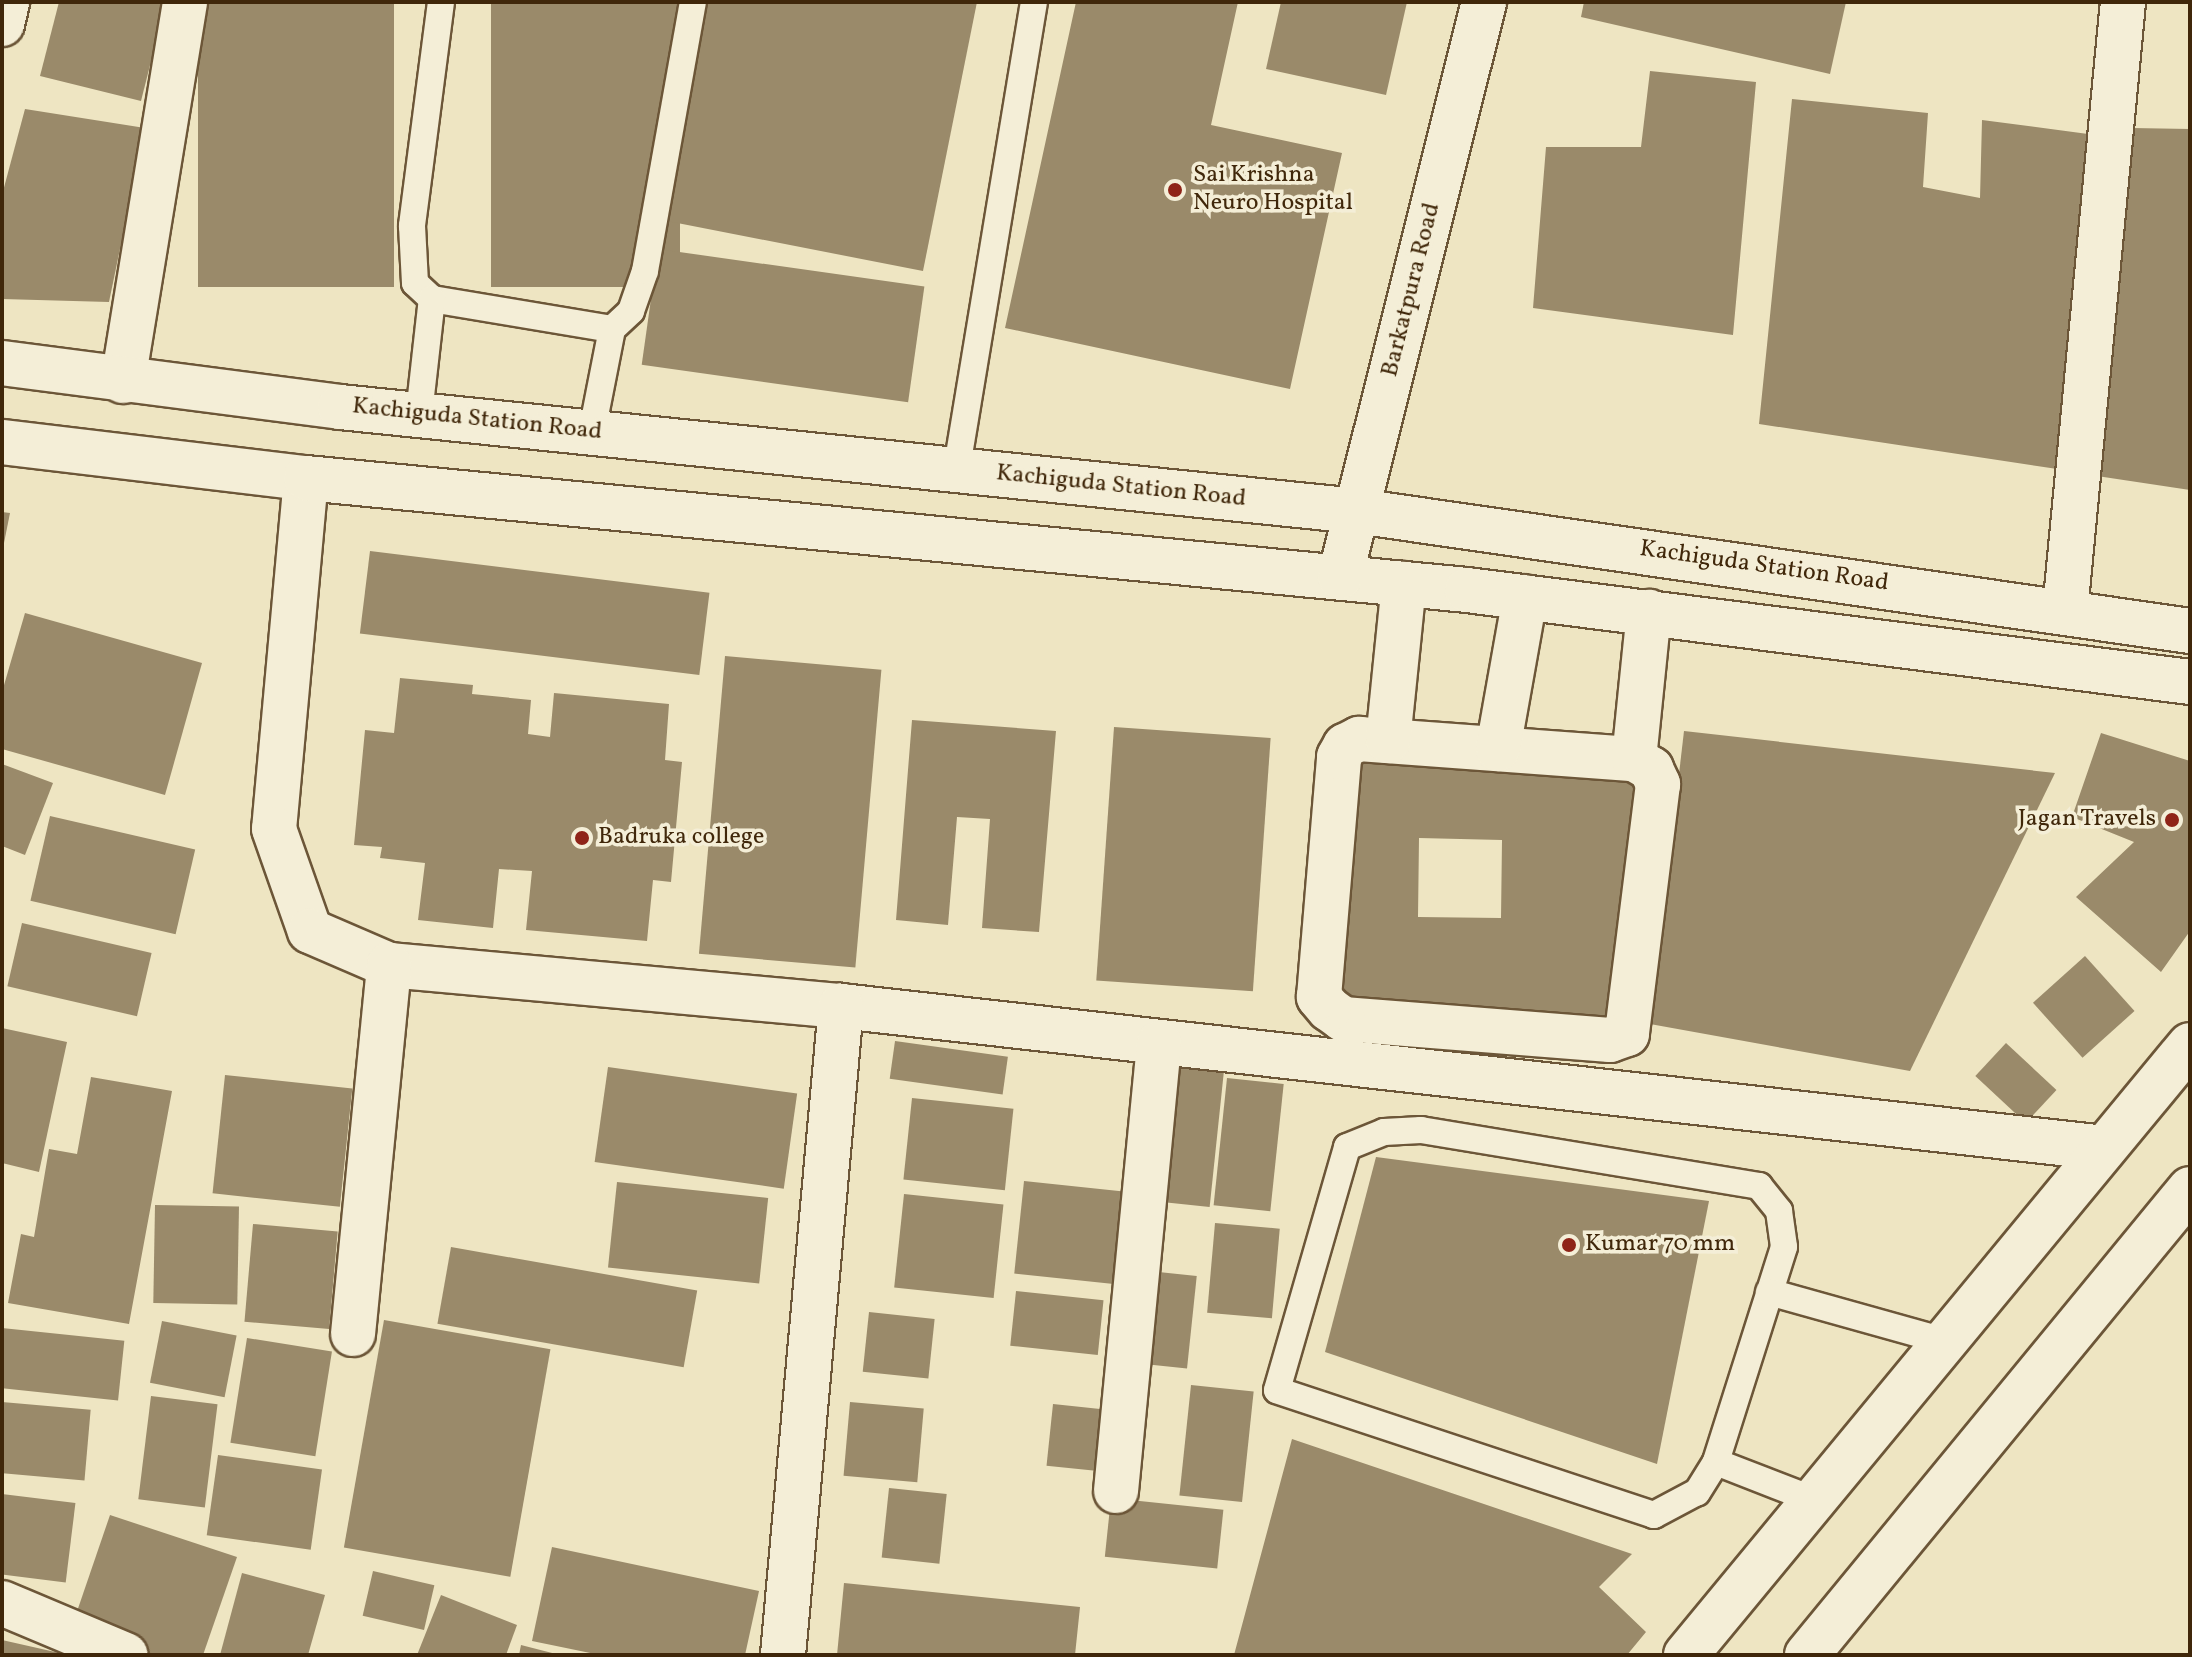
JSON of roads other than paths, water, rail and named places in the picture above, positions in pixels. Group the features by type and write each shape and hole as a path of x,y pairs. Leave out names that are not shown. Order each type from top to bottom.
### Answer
{"street":[{"path":"2,24 7,2"},
{"path":"123,381 185,2"},
{"name":"Barkatpura Road","path":"1340,577 1484,2"},
{"path":"2065,611 2123,2"},
{"name":"Kachiguda Station Road","path":"2,363 123,381 956,473 1012,472 1357,511 2190,631"},
{"path":"2,442 306,478 1525,597 2190,682"},
{"path":"306,478 274,829 310,931 389,965 841,1006 2104,1148"},
{"path":"1388,741 1404,584"},
{"path":"1498,749 1525,597"},
{"path":"1634,759 1649,612"},
{"path":"1359,739 1388,741 1634,759 1651,769 1658,784 1627,1034 1610,1040 1343,1019 1319,997 1339,757 1345,746 1359,739"},
{"path":"353,1334 389,965"},
{"path":"783,1655 841,1006"},
{"path":"1116,1491 1159,1043"},
{"path":"1686,1655 2190,1045"},
{"path":"1807,1655 2190,1189"},
{"path":"2,1603 116,1653"}],"lane":[{"path":"441,2 411,249 415,283 432,299 612,329"},
{"path":"592,431 612,329 631,311 645,271 693,2"},
{"path":"956,473 1034,2"},
{"path":"419,414 432,299"},
{"path":"1421,1130 1759,1186 1779,1211 1784,1247 1769,1292 1716,1462 1697,1492 1654,1515 1277,1390 1347,1147 1384,1132 1421,1130"},
{"path":"1769,1292 1945,1341"},
{"path":"1716,1462 1814,1500"}],"place":[{"name":"Sai Krishna Neuro Hospital","path":"1175,190"},
{"name":"Jagan Travels","path":"2172,820"},
{"name":"Badruka college","path":"582,838"},
{"name":"Kumar 70 mm","path":"1569,1245"}]}
